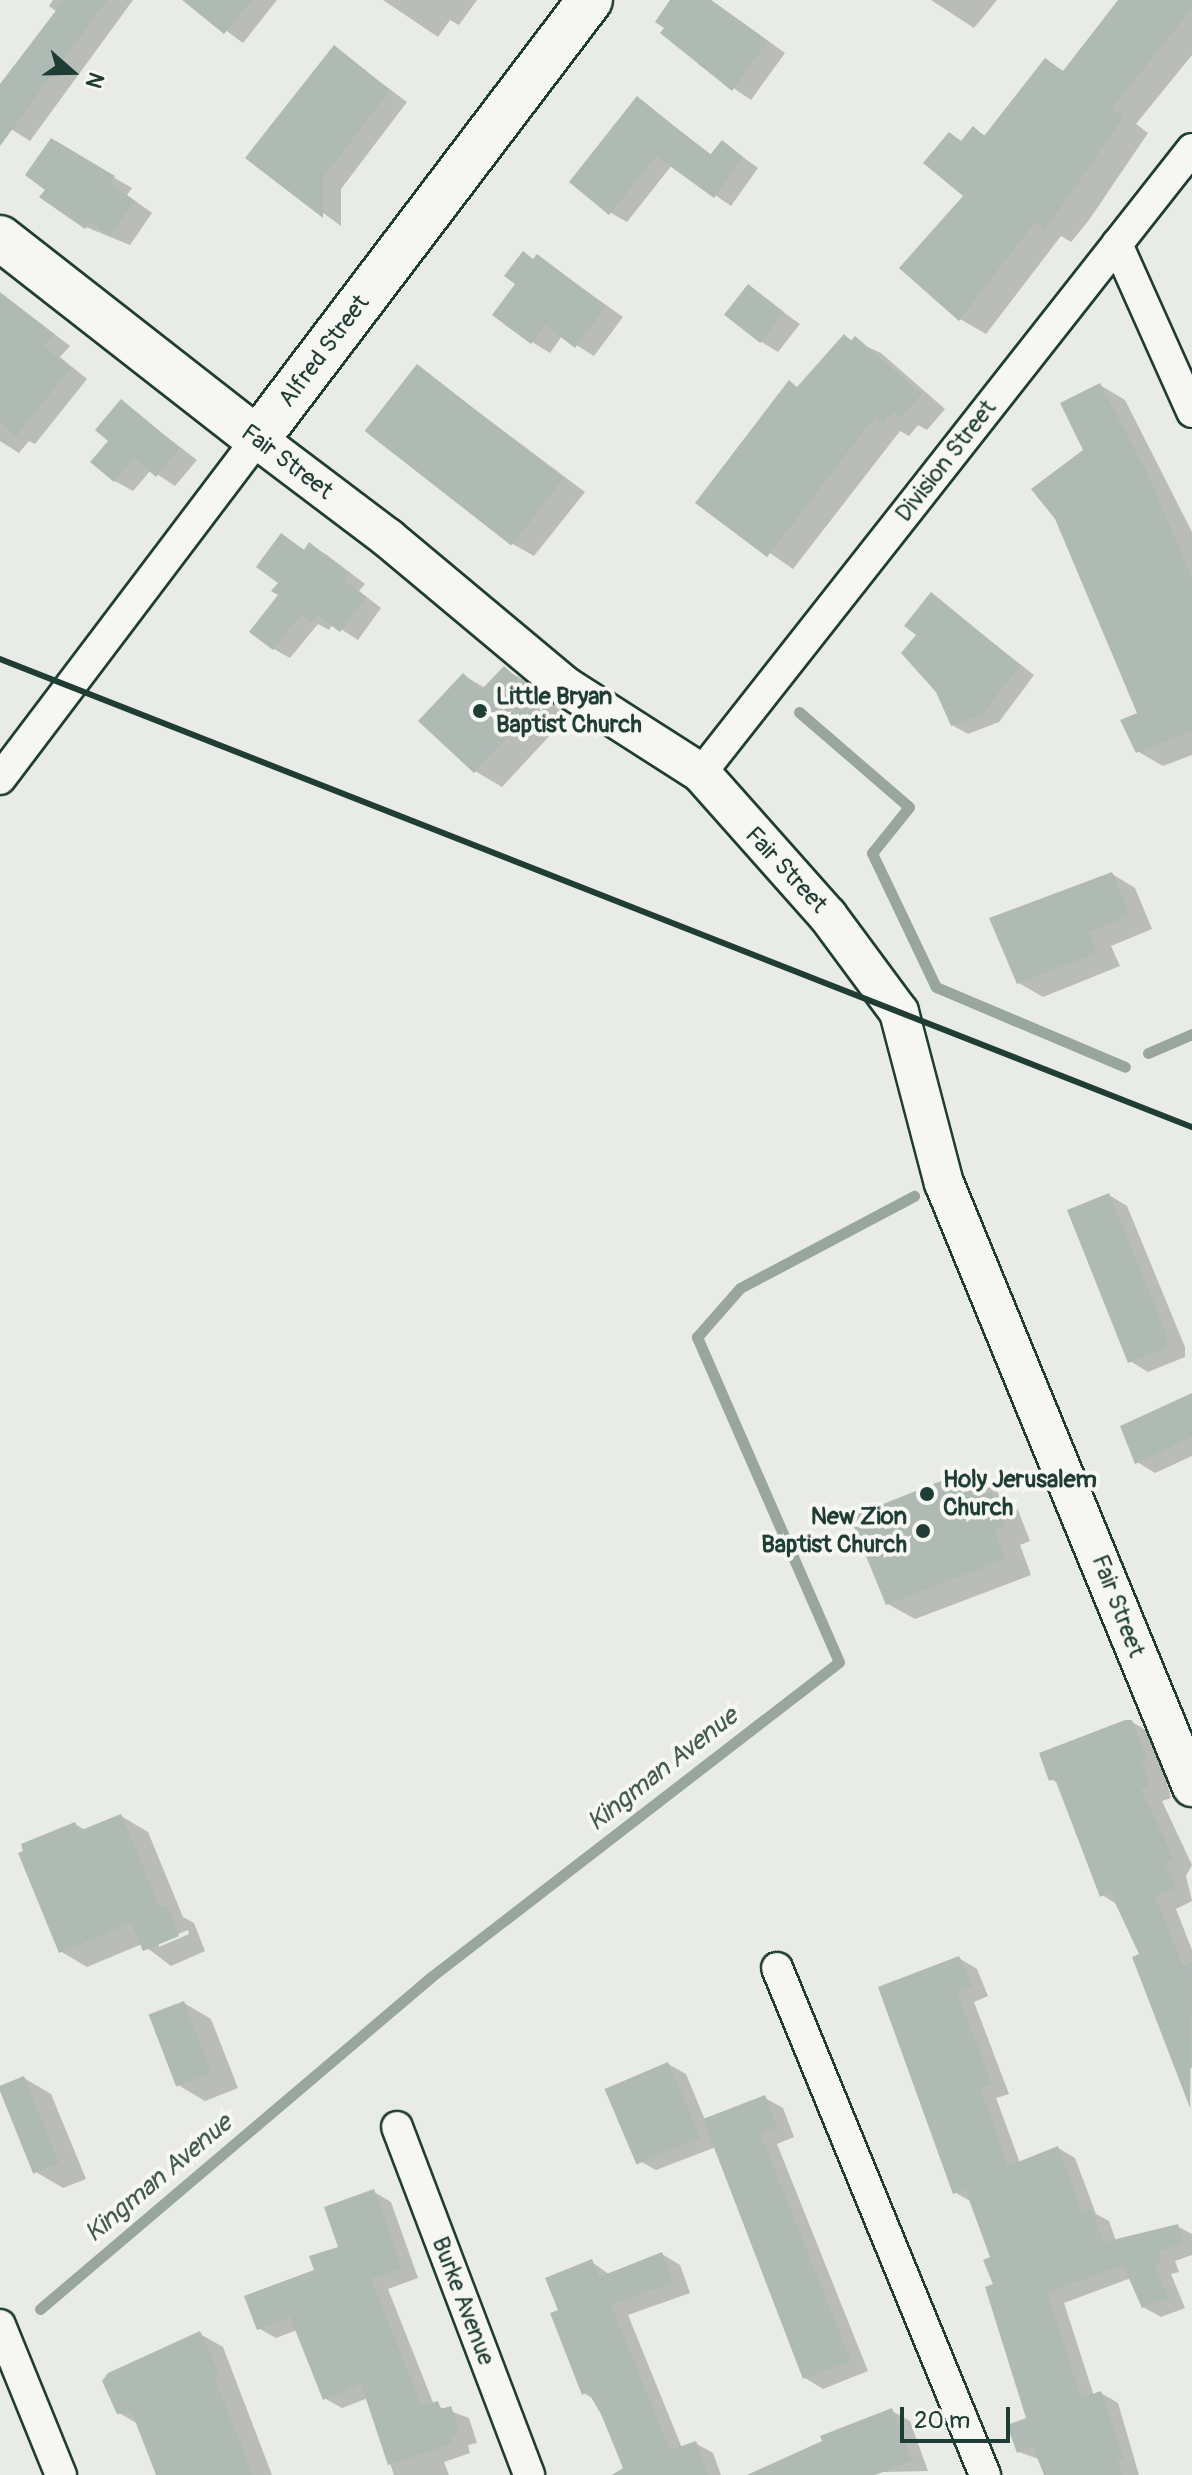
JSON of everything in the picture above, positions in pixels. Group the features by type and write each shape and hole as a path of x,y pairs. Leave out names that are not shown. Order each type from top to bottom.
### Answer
{"main road":[{"name":"Alfred Street","path":"257,439 590,0"},
{"name":"Fair Street","path":"0,238 257,439"}],"street":[{"name":"Division Street","path":"701,773 1192,149"},
{"path":"1117,244 1192,412"},
{"name":"Fair Street","path":"257,439 388,538 565,686 701,773 828,916 899,1012 944,1183 1192,1787"},
{"name":"Alfred Street","path":"0,779 257,439"},
{"path":"777,1968 985,2475"},
{"name":"Burke Avenue","path":"397,2127 529,2475"},
{"path":"0,2325 61,2475"}],"building":[{"path":"64,0 107,0 0,146 0,84"},
{"path":"182,0 252,0 224,34"},
{"path":"670,0 711,0 768,41 732,91 660,33 664,28 655,22"},
{"path":"1118,0 1192,0 1192,8 1112,108 1123,117 1063,205 1044,229 1035,222 959,321 899,268 963,196 923,163 949,132 961,141 973,126 984,136 1045,58 1063,71"},
{"path":"334,45 390,90 323,178 323,218 245,158"},
{"path":"637,96 710,155 722,140 743,157 714,198 656,156 609,215 569,182"},
{"path":"51,138 115,176 110,183 135,201 110,236 90,222 85,229 39,197 45,190 25,175"},
{"path":"523,251 533,259 537,254 606,306 575,348 545,325 531,344 492,315 515,284 504,276"},
{"path":"748,284 784,312 760,343 724,315"},
{"path":"0,293 54,334 44,346 71,368 16,436 0,423"},
{"path":"844,334 851,341 855,336 922,394 901,418 894,412 883,424 875,417 767,557 695,503 789,380 797,387"},
{"path":"417,364 564,479 511,545 365,431"},
{"path":"1100,383 1148,474 1192,578 1192,731 1136,753 1120,720 1137,713 1055,519 1031,489 1083,450 1060,403"},
{"path":"121,399 180,448 156,477 134,458 114,482 90,462 108,441 95,430"},
{"path":"281,533 304,550 309,542 349,573 344,580 366,597 340,632 317,615 311,622 301,615 273,650 249,632 278,595 271,591 278,583 256,567"},
{"path":"931,592 1020,665 983,714 951,726 936,692 901,653 916,635 904,626"},
{"name":"Little Bryan Baptist Church","path":"504,666 541,701 474,773 418,721 463,673 481,690"},
{"path":"1112,872 1130,915 1089,932 1097,953 1017,984 989,918"},
{"path":"1109,1193 1167,1335 1167,1347 1128,1363 1067,1210"},
{"path":"1192,1393 1192,1437 1135,1464 1120,1426"},
{"path":"969,1470 980,1497 991,1492 1005,1526 994,1530 1005,1559 886,1605 850,1517"},
{"path":"1132,1720 1147,1761 1142,1762 1150,1785 1141,1789 1174,1859 1165,1863 1176,1887 1155,1896 1183,1966 1192,1962 1190,2108 1132,1957 1139,1954 1110,1892 1100,1897 1055,1779 1049,1781 1039,1753"},
{"path":"121,1814 160,1908 167,1905 179,1936 143,1951 131,1923 59,1953 18,1853 23,1851 21,1844 75,1822 79,1831"},
{"path":"959,1956 972,1986 957,1992 992,2084 980,2088 1008,2166 1058,2146 1082,2212 1091,2208 1104,2242 1178,2224 1183,2242 1158,2252 1162,2262 1154,2264 1169,2298 1142,2308 1123,2265 1047,2293 1081,2398 1101,2391 1124,2458 1118,2460 1123,2475 1044,2475 1033,2447 1017,2453 1007,2425 1026,2418 985,2287 993,2284 983,2260 990,2257 965,2189 953,2194 878,1987"},
{"path":"184,2001 212,2073 176,2087 149,2015"},
{"path":"668,2062 700,2137 637,2164 604,2089"},
{"path":"24,2076 59,2163 33,2174 0,2091 0,2086"},
{"path":"765,2095 777,2127 760,2133 851,2361 803,2379 703,2119"},
{"path":"374,2189 402,2268 371,2279 422,2406 438,2401 441,2409 451,2406 460,2433 451,2436 453,2443 388,2465 361,2384 323,2400 290,2317 257,2330 244,2296 314,2270 309,2256 338,2247 324,2207"},
{"path":"662,2252 673,2283 611,2305 670,2450 696,2441 708,2475 612,2475 623,2468 601,2414 588,2392 582,2395 550,2313 558,2310 545,2278 592,2259 599,2277"},
{"path":"200,2331 219,2373 214,2376 253,2475 156,2475 132,2413 117,2414 102,2381 108,2373"},
{"path":"892,2408 912,2461 875,2475 747,2475 822,2441 820,2436"}],"waterway":[{"path":"799,712 909,807 872,853 936,987 1125,1067"},
{"name":"Kingman Avenue","path":"1148,1053 1192,1034"},
{"name":"Kingman Avenue","path":"40,2309 431,1977 839,1662 697,1337 740,1288 914,1196"}],"railway":[{"path":"0,659 1192,1127"}],"place":[{"name":"Little Bryan Baptist Church","path":"480,711"},
{"name":"Holy Jerusalem Church","path":"927,1494"},
{"name":"New Zion Baptist Church","path":"923,1531"}]}
